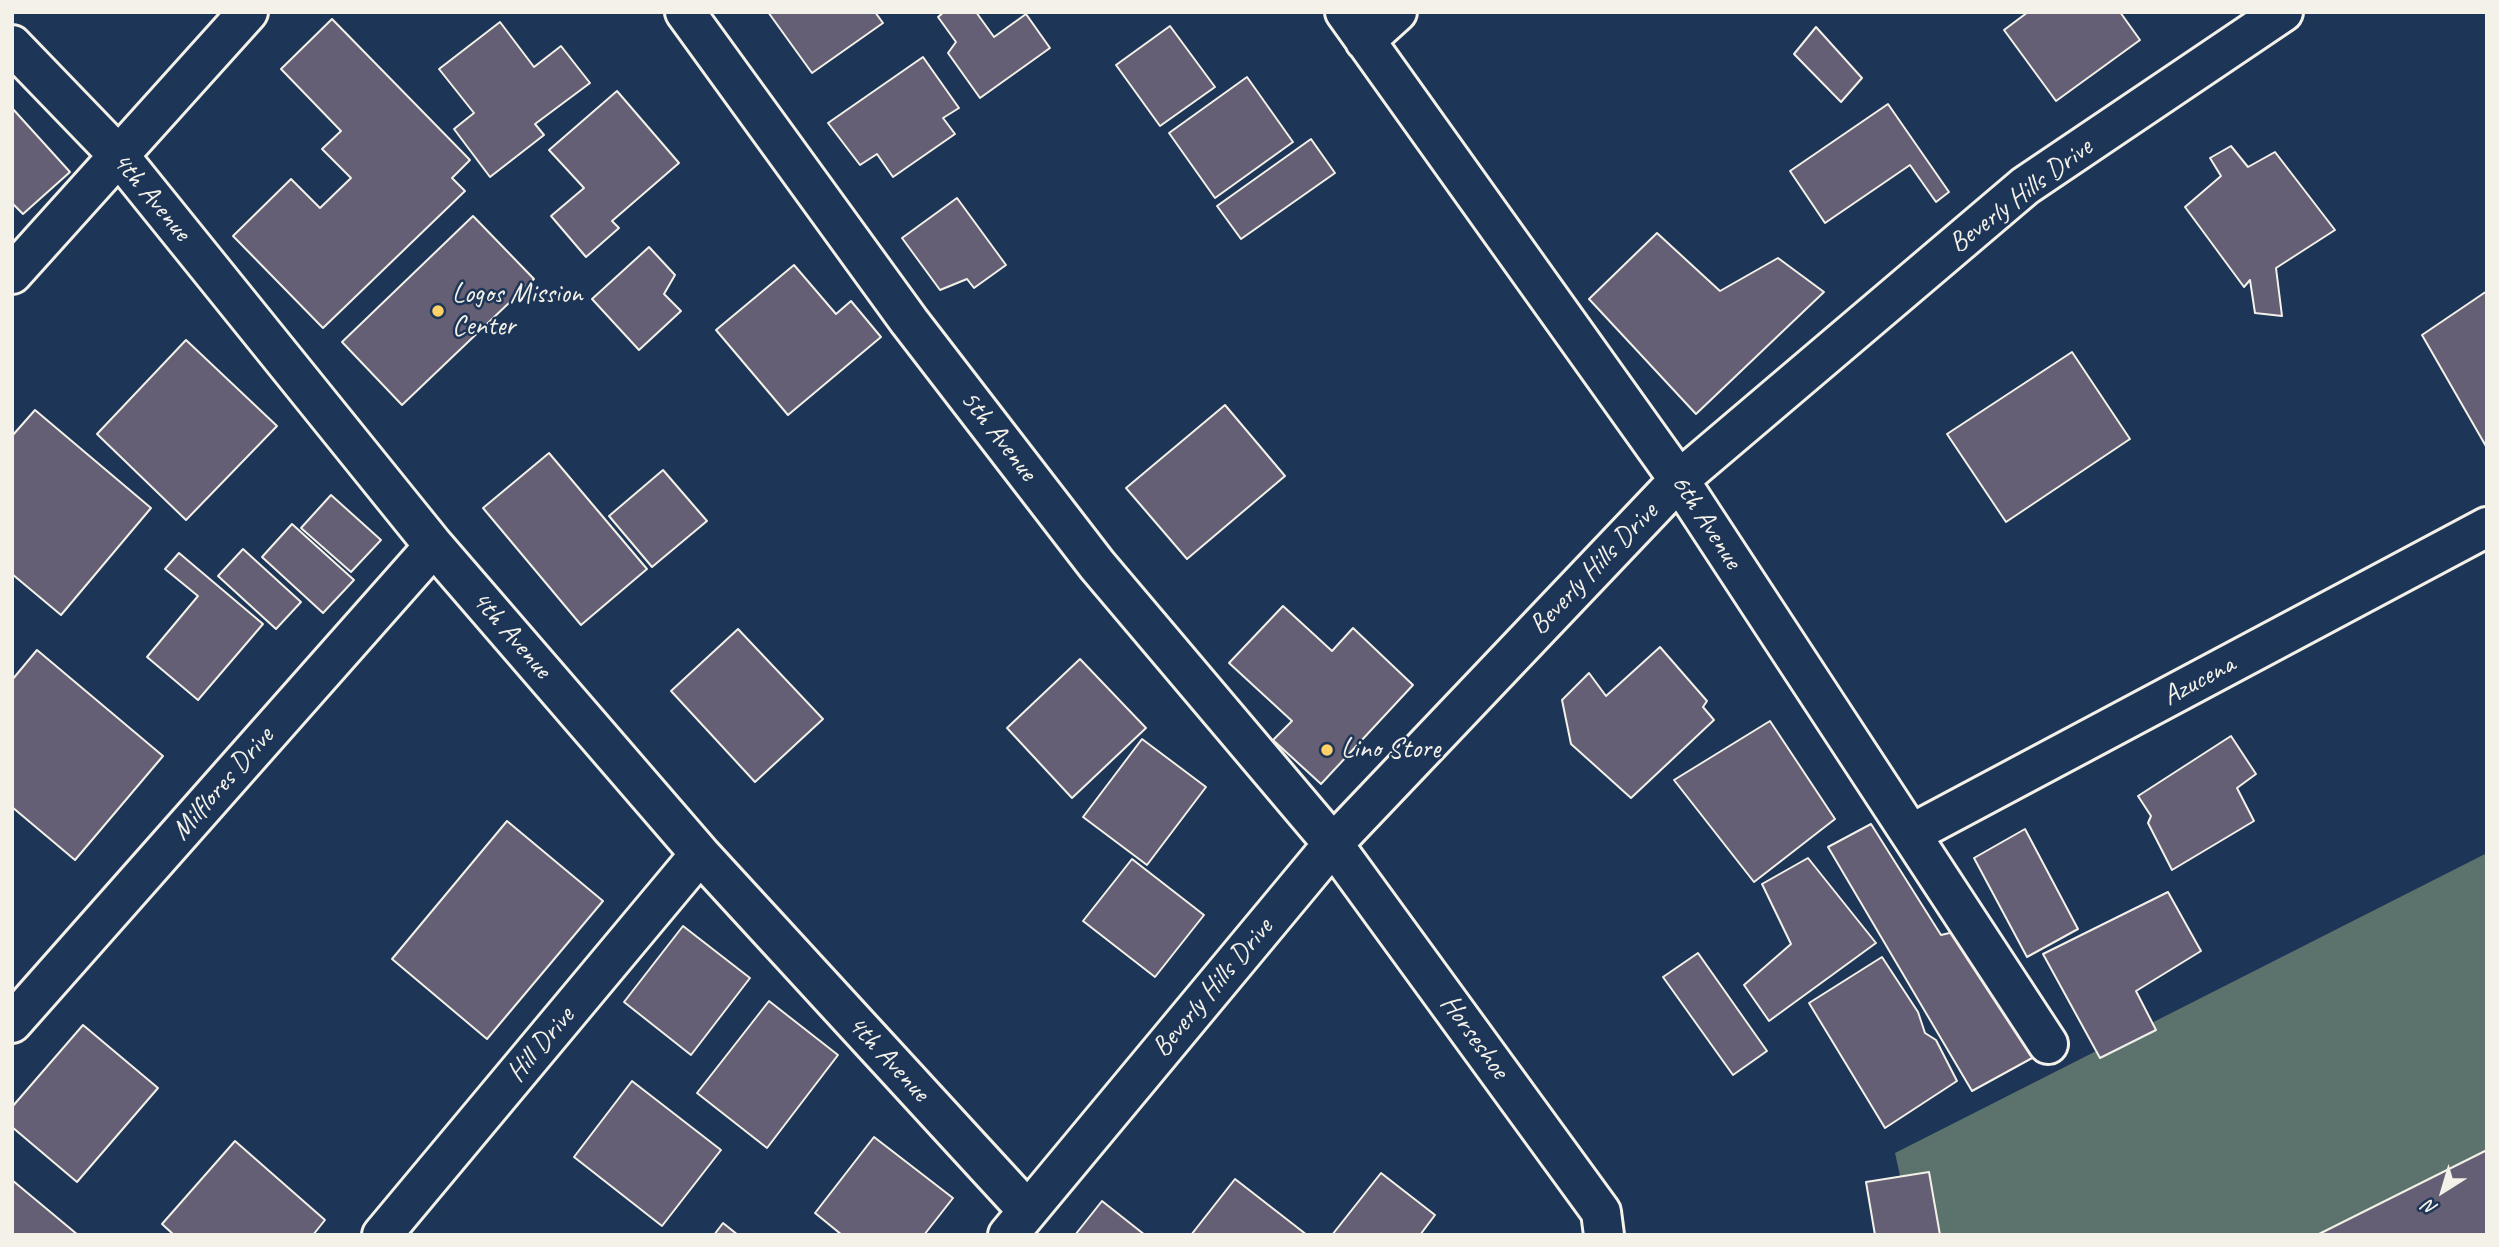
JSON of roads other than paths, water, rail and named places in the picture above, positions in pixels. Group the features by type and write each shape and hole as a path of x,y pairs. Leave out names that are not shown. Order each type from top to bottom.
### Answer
{"street":[{"path":"12,274 248,12"},
{"name":"5th Avenue","path":"685,12 909,321 1097,565 1333,845"},
{"path":"1355,26 1397,12"},
{"name":"Beverly Hills Drive","path":"1018,1222 1333,845 1679,480 2025,186 2283,12"},
{"name":"6th Avenue","path":"1355,26 1679,480 2048,1044"},
{"name":"4th Avenue","path":"12,46 120,157 433,546 1018,1222"},
{"name":"Azucena","path":"1910,834 2487,527"},
{"name":"Milflores Drive","path":"12,1023 433,546"},
{"name":"Horseshoe","path":"1333,845 1601,1212 1605,1235"},
{"name":"Hill Drive","path":"382,1235 700,854"}],"place":[{"name":"Logos Mission Center","path":"438,311"},
{"name":"Lino Store","path":"1327,750"}]}
